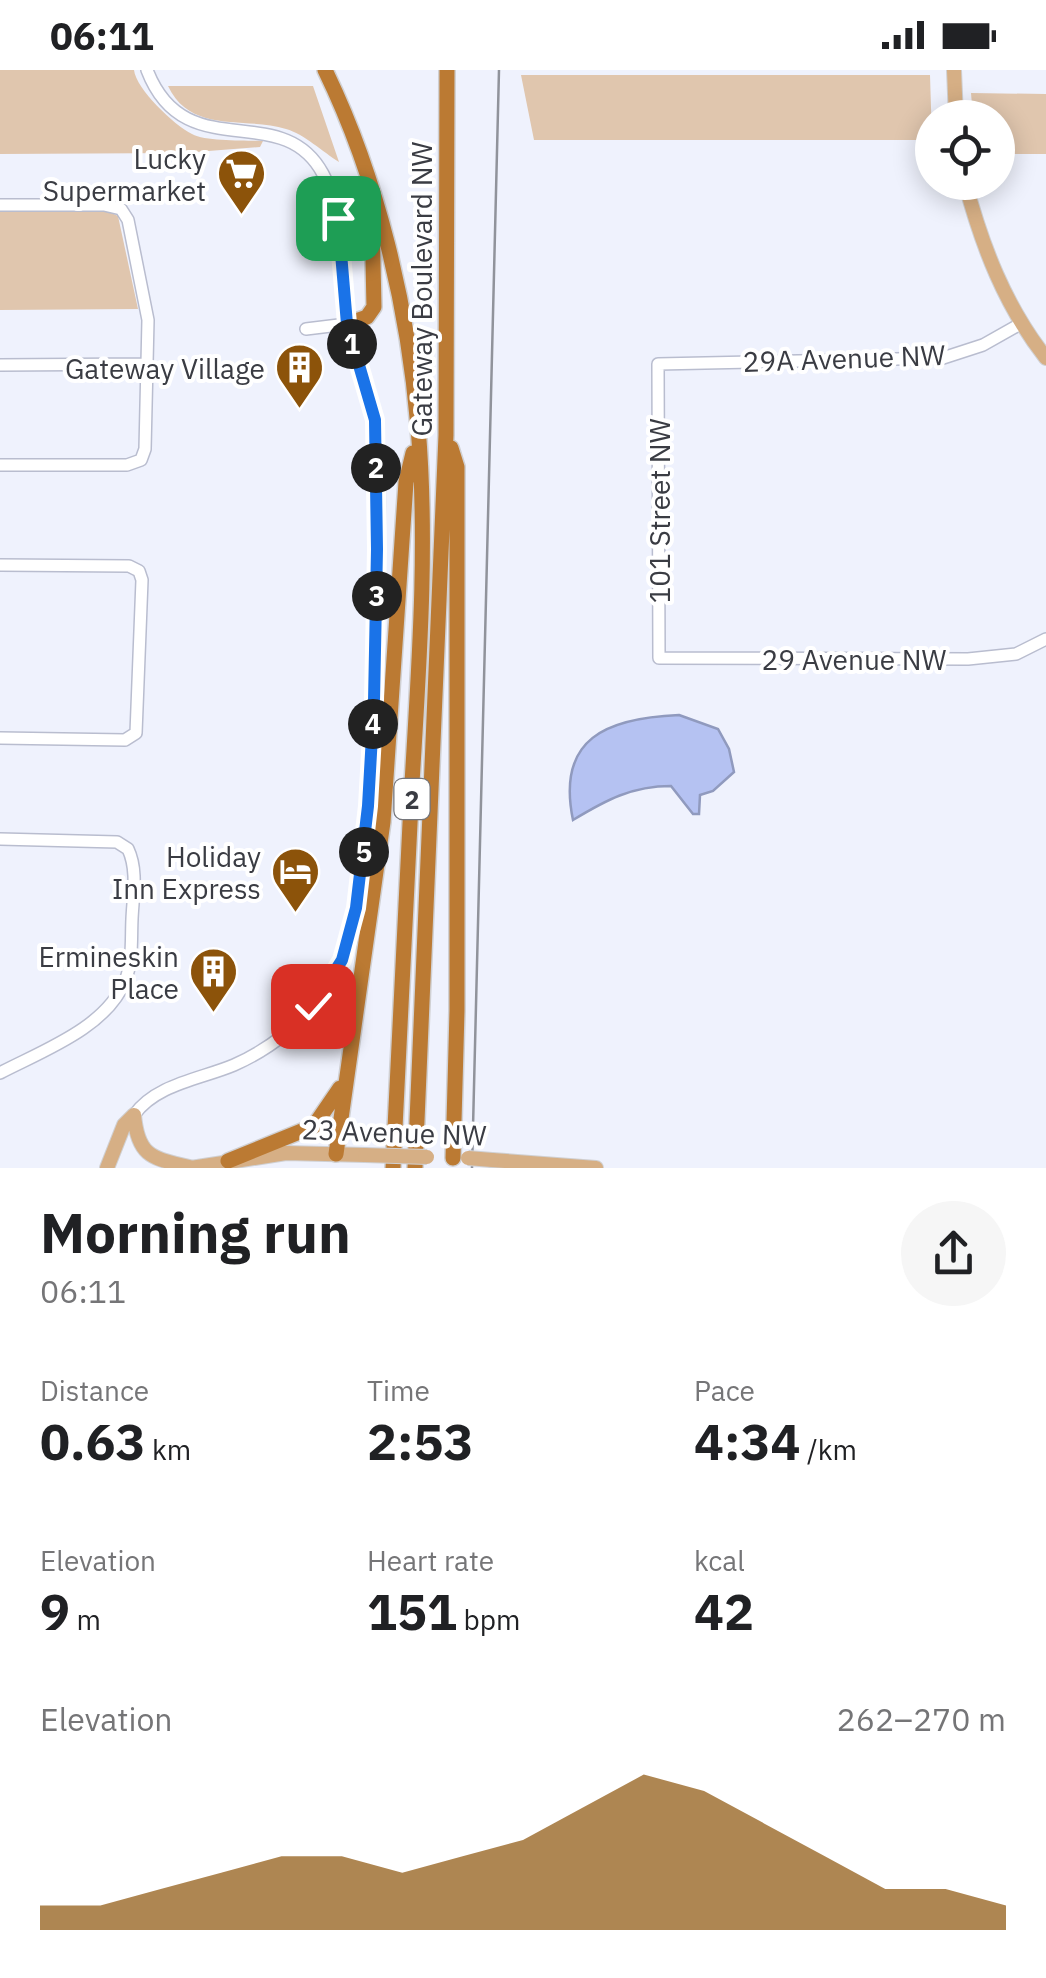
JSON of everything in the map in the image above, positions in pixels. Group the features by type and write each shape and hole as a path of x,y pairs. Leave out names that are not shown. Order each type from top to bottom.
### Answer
{"highway":[{"name":"2","path":"324,70 371,194 404,325 418,430 422,556 419,648 393,1168"},
{"name":"Gateway Boulevard NW","path":"421,1162 446,435 447,70"},
{"path":"347,324 367,317 374,306 371,194"},
{"path":"335,1161 375,894 406,482 418,430"},
{"path":"446,435 457,466 457,1161"},
{"path":"228,1161 314,1126 345,1081"}],"main road":[{"path":"954,70 955,100"},
{"path":"970,200 990,264 1046,358"},
{"path":"134,1115 138,1142 148,1155 192,1168"},
{"path":"106,1168 124,1125 134,1115"},
{"name":"23 Avenue NW","path":"192,1168 286,1153 335,1161 365,1155 421,1162 492,1160 596,1168"}],"street":[{"path":"134,1115 151,1097 237,1064 284,1034 320,998 348,945 360,881 371,770 377,549 375,420 347,324 341,230 332,194 314,160 295,144 274,135 221,131 195,123 163,100 147,70"},
{"path":"0,205 104,204 121,209 128,220 147,315 145,449 141,460 127,465 0,465"},
{"name":"29A Avenue NW","path":"658,364 943,358 987,343 1022,323"},
{"path":"306,329 347,324"},
{"path":"0,366 147,364"},
{"name":"101 Street NW","path":"658,364 659,658"},
{"path":"0,566 129,566 138,570 142,580 138,726 133,737 0,738"},
{"name":"29 Avenue NW","path":"659,658 968,659 1016,654 1046,639"},
{"path":"0,839 112,841 128,849 134,866 128,972 119,992 108,1008 86,1026 2,1072"}],"shaded area":[{"path":"0,70 134,70 141,87 157,106 192,134 263,141 260,147 183,153 0,154"},
{"path":"521,75 930,75 931,100 915,100 915,140 534,140"},
{"path":"168,86 313,86 339,162 293,131 221,121 191,112"},
{"path":"971,93 1046,94 1046,154 1015,154 1015,100 972,100"},
{"path":"0,212 110,212 118,216 138,309 0,310"}],"water":[{"path":"679,715 718,729 729,749 734,772 713,791 700,795 699,814 693,814 671,786 644,788 620,796 573,820 572,769 593,738 630,721"}],"railway":[{"path":"472,1168 499,70"}],"place":[{"name":"Lucky Supermarket","path":"241,216"},
{"name":"Gateway Village","path":"300,410"},
{"name":"Holiday Inn Express","path":"296,914"},
{"name":"Ermineskin Place","path":"214,1014"}],"route":[{"path":"313,1006 342,960 356,908 368,806 374,701 375,420 347,324 338,218"}]}
